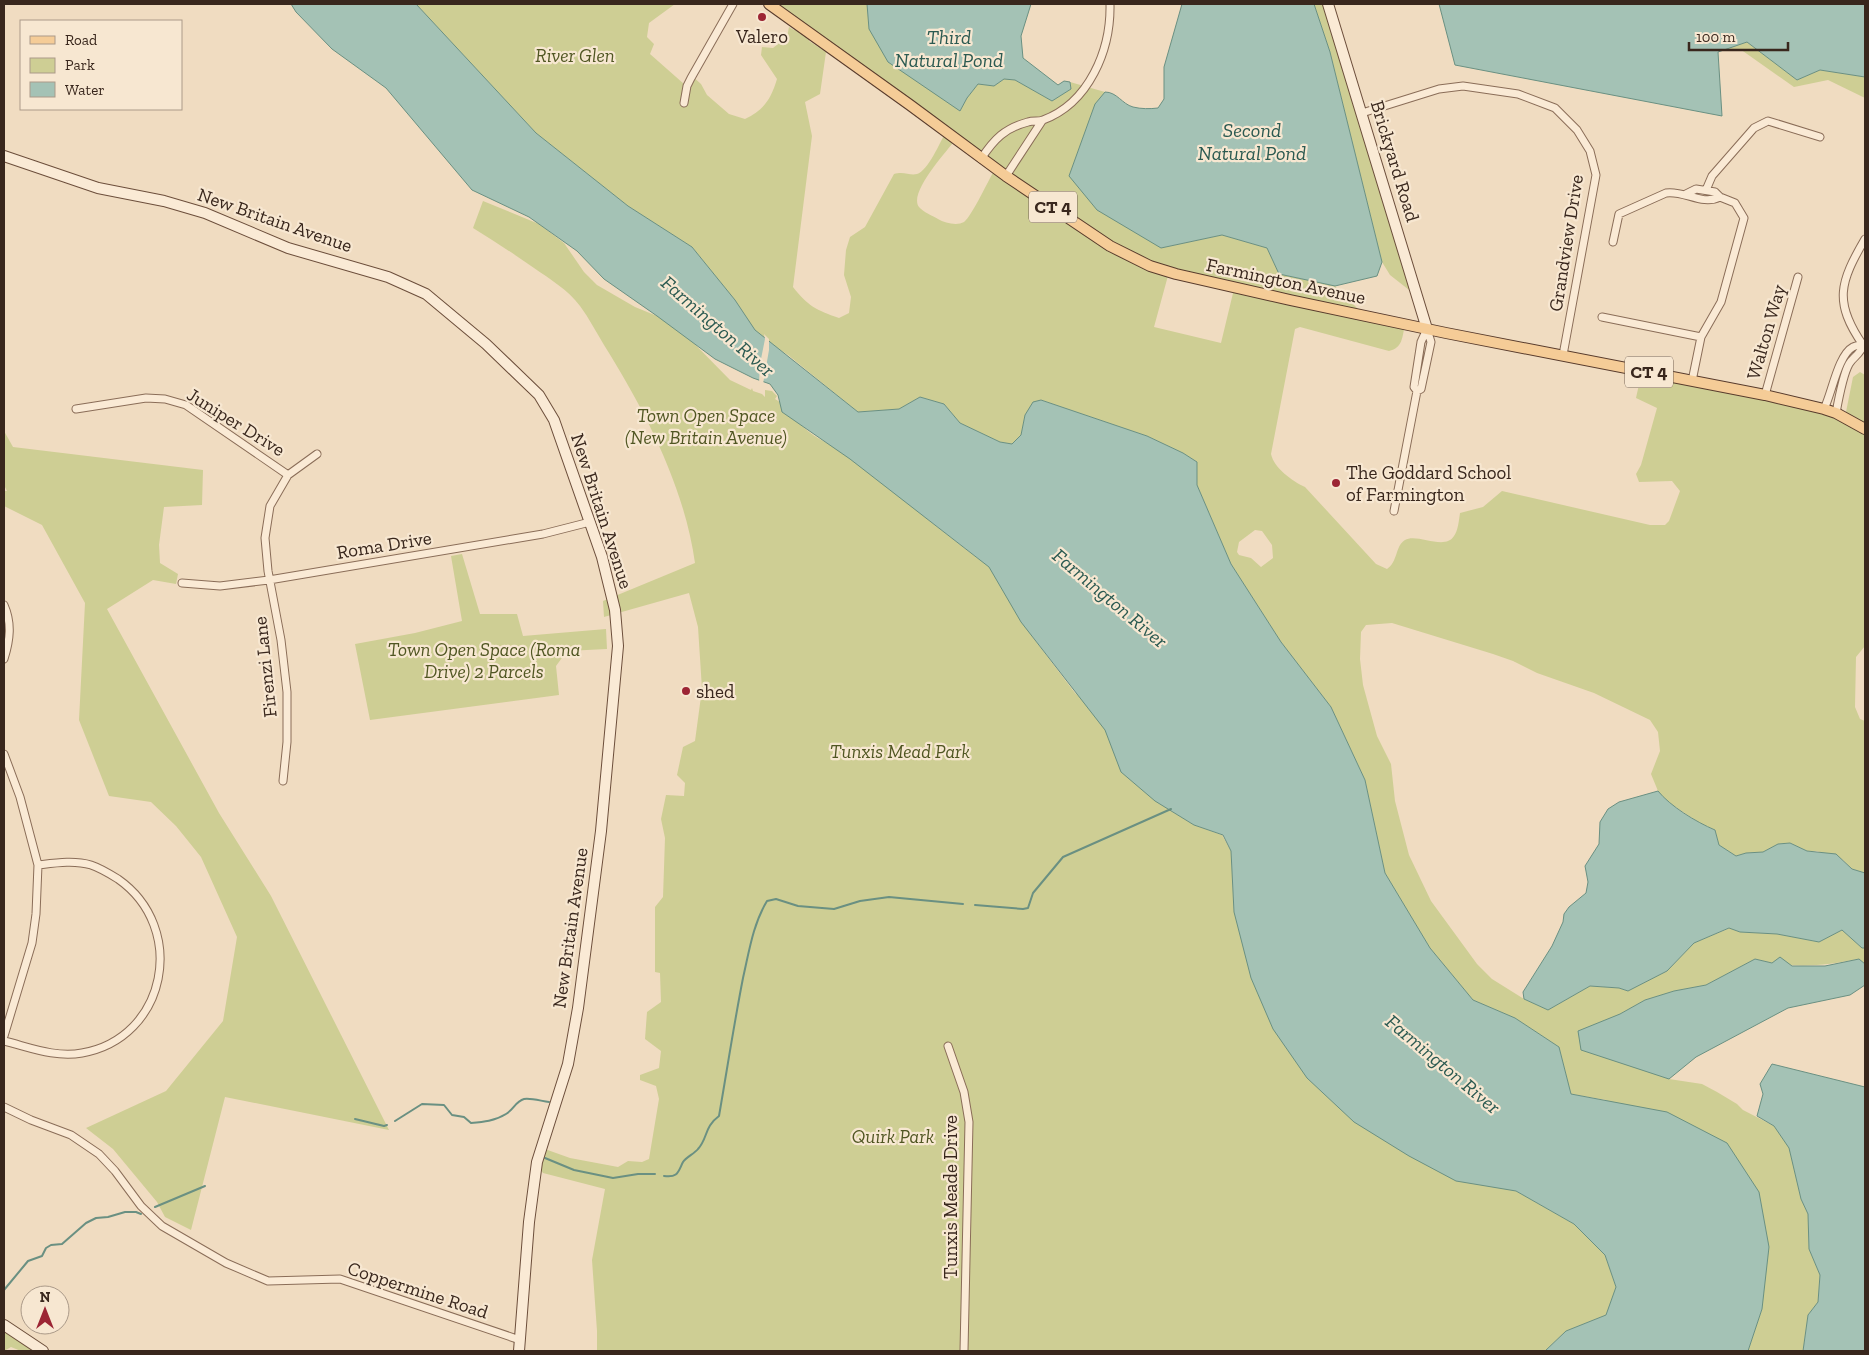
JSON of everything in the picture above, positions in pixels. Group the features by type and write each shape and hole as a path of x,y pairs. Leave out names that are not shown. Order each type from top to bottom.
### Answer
{"main road":[{"name":"Farmington Avenue","path":"770,4 981,159 1110,246 1150,266 1223,286 1427,329 1765,395 1836,412 1865,429"}],"street":[{"path":"684,103 687,86 733,4"},
{"path":"981,159 994,140 1008,129 1030,121 1042,121 1060,112 1081,94 1100,61 1109,26 1110,4"},
{"name":"Brickyard Road","path":"1328,4 1427,329"},
{"name":"Grandview Drive","path":"1362,112 1439,89 1463,86 1499,90 1528,97 1555,108 1577,130 1590,150 1596,175 1563,356"},
{"path":"1006,176 1042,121"},
{"path":"1706,190 1712,176 1754,128 1768,121 1820,137"},
{"name":"New Britain Avenue","path":"4,156 98,188 164,201 204,213 288,248 388,277 426,294 486,344 539,395 554,420 602,558 615,610 618,648 601,832 578,1008 568,1064 537,1162 529,1222 518,1351"},
{"path":"1686,194 1696,189 1715,192 1720,197 1735,203 1744,218 1721,302 1701,337 1692,381"},
{"path":"1613,242 1619,214 1666,193 1686,194 1703,199 1716,199 1720,197"},
{"path":"1864,345 1854,332 1844,312 1843,299 1850,265 1865,239"},
{"name":"Walton Way","path":"1765,395 1798,277"},
{"path":"1602,317 1701,337"},
{"path":"1394,511 1417,391 1414,387 1421,342 1427,329"},
{"path":"1824,409 1840,364 1846,354 1854,346 1864,345"},
{"path":"1836,412 1848,366 1862,351 1864,345"},
{"name":"Juniper Drive","path":"76,409 146,398 165,399 186,405 288,475"},
{"path":"288,475 317,454"},
{"name":"Firenzi Lane","path":"283,781 287,742 287,692 281,640 269,580 265,538 270,506 288,475"},
{"name":"Roma Drive","path":"182,583 220,586 269,580 544,534 590,522"},
{"path":"4,605 10,618 8,645 4,659"},
{"path":"4,754 20,797 38,865 36,914 32,943 4,1036"},
{"path":"4,1041 59,1054 82,1053 104,1046 123,1035 138,1020 150,1004 158,982 160,959 157,930 147,907 128,887 91,865 67,862 38,865"},
{"name":"Tunxis Meade Drive","path":"948,1046 964,1092 969,1122 964,1351"},
{"name":"Coppermine Road","path":"4,1107 31,1120 71,1135 99,1154 115,1171 141,1206 162,1226 226,1263 268,1281 340,1279 520,1340"},
{"path":"4,1326 43,1351"}],"green space":[{"name":"River Glen","path":"416,4 675,4 649,23 647,37 654,44 650,54 684,84 691,75 701,84 707,95 729,114 745,119 757,112 766,103 777,79 761,55 762,47 773,48 787,37 789,27 794,30 809,32 769,4 867,4 869,29 960,111 978,84 994,86 1004,79 1015,80 1052,101 1071,89 1070,82 1105,92 1095,105 1069,176 1161,248 1222,235 1267,248 1279,274 1335,286 1366,317 1405,325 1399,345 1394,350 1389,351 1300,327 1295,329 1271,454 1276,464 1289,478 1305,487 1376,564 1387,569 1391,566 1400,546 1405,540 1410,538 1444,542 1450,540 1456,531 1460,513 1483,507 1502,491 1650,525 1665,525 1669,521 1680,491 1672,481 1639,482 1636,474 1641,465 1657,408 1636,398 1642,371 1845,417 1853,377 1860,372 1865,375 1865,646 1856,657 1855,707 1860,719 1865,721 1865,873 1852,869 1843,860 1817,851 1807,851 1790,843 1778,844 1763,852 1746,853 1736,856 1719,845 1715,830 1701,824 1665,800 1658,791 1651,774 1660,751 1658,732 1650,720 1594,693 1537,673 1513,661 1493,654 1392,623 1366,625 1361,632 1360,659 1363,685 1377,736 1391,764 1395,801 1409,855 1431,901 1477,964 1492,979 1524,999 1548,1010 1590,986 1619,988 1628,991 1667,971 1694,943 1730,928 1740,932 1777,934 1819,942 1842,930 1862,948 1865,948 1865,964 1859,959 1832,963 1794,965 1755,959 1706,985 1674,991 1645,1000 1620,1014 1669,1079 1702,1084 1717,1092 1737,1104 1743,1110 1774,1126 1789,1147 1801,1199 1808,1214 1809,1249 1820,1275 1818,1302 1808,1315 1803,1351 1748,1351 1762,1309 1606,1100 1571,1094 1559,1047 1515,1018 1473,1000 1430,948 1385,873 1365,780 1331,707 1281,642 1231,564 1197,485 1197,462 1183,453 1147,436 1041,400 1025,415 1021,435 1012,444 1000,442 960,423 944,404 920,397 899,409 858,412 788,355 774,346 760,347 749,321 735,300 692,247 628,206 536,133","holes":["810,33 946,132 921,172 917,174 894,174 865,227 850,237 846,250 844,275 851,297 849,313 839,318 813,307 793,287 812,136 805,102 820,94 826,52 809,41","956,139 995,169 964,222 958,224 944,222 919,207 917,201 919,192 937,162","1169,272 1234,289 1221,343 1154,327","1255,530 1262,531 1272,545 1273,558 1261,567 1251,558 1239,555 1237,552 1239,542"]},
{"path":"1314,4 1328,4 1418,297 1390,275 1382,262 1330,52"},
{"path":"1747,42 1797,80 1820,70 1865,77 1865,98 1828,80 1794,87 1740,49 1718,51"},
{"path":"483,201 539,224 564,243 584,272 597,285 635,307 674,323 730,380 751,390 752,388 753,391 765,397 765,390 772,391 777,396 775,399 809,432 825,442 842,448 977,558 991,561 1031,635 1075,693 1086,702 1168,809 1194,825 1222,835 1231,851 1234,912 1494,1185 1516,1191 1574,1224 1605,1255 1616,1287 1606,1315 1566,1331 1545,1351 597,1351 592,1260 605,1189 543,1173 537,1165 542,1148 570,1158 618,1167 628,1161 642,1162 649,1159 659,1099 656,1086 640,1080 640,1075 659,1068 661,1051 645,1039 647,1012 661,1002 660,973 655,972 655,907 663,897 665,838 661,819 666,795 684,796 685,783 677,775 683,747 695,741 702,689 698,627 689,593 604,617 603,601 695,563 690,534 672,477 648,422 619,370 586,315 570,295 546,276 473,228"},
{"path":"4,431 13,447 203,470 202,505 164,507 159,545 160,563 178,574 176,584 153,580 107,609 219,813 271,896 389,1130 225,1097 191,1230 165,1217 157,1202 113,1149 86,1128 166,1091 223,1021 237,937 201,857 176,826 151,802 109,796 79,720 85,603 42,525 4,506 4,491 7,491 4,485"},
{"name":"Town Open Space (Roma Drive) 2 Parcels","path":"462,554 480,614 517,614 523,636 606,629 607,649 567,651 556,666 559,695 370,720 355,644 415,633 462,621 451,556"},
{"path":"4,1325 43,1351 21,1351 11,1347 4,1351"}],"water":[{"name":"Farmington River","path":"291,4 416,4 536,133 628,206 692,247 735,300 755,330 858,412 899,409 920,397 944,404 960,423 1000,442 1012,444 1021,435 1025,415 1033,402 1041,400 1147,436 1183,453 1197,462 1197,485 1231,564 1281,642 1331,707 1365,780 1385,873 1430,948 1473,1000 1515,1018 1559,1047 1571,1094 1667,1112 1727,1143 1759,1192 1769,1247 1762,1309 1748,1351 1545,1351 1566,1331 1606,1315 1616,1287 1605,1255 1574,1224 1516,1191 1456,1181 1409,1156 1354,1122 1307,1078 1273,1029 1251,978 1234,912 1231,851 1223,835 1194,825 1155,801 1121,772 1105,730 1021,622 989,567 850,459 782,412 778,395 770,384 753,378 715,359 604,279 577,251 529,217 472,190 386,88 332,49 296,12"},
{"name":"Third Natural Pond","path":"867,4 1031,4 1021,36 1023,58 1058,85 1064,81 1070,82 1071,89 1052,101 1015,80 1004,79 994,86 978,84 960,111 888,62 869,29"},
{"name":"Second Natural Pond","path":"1182,4 1314,4 1330,52 1382,262 1377,276 1335,286 1279,274 1267,248 1222,235 1161,248 1097,210 1069,176 1095,104 1105,92 1113,94 1133,107 1139,108 1158,108 1164,99 1164,67"},
{"path":"1439,4 1865,4 1865,77 1820,70 1797,80 1747,42 1718,52 1722,116 1455,65"},
{"path":"1658,791 1684,813 1715,830 1719,845 1736,856 1746,853 1763,852 1778,844 1790,843 1807,851 1836,854 1852,869 1865,873 1865,948 1862,948 1842,930 1819,942 1777,934 1740,932 1729,928 1694,943 1667,971 1628,991 1619,988 1590,986 1548,1010 1524,999 1523,992 1552,946 1563,922 1564,914 1569,907 1586,893 1588,882 1585,866 1599,844 1600,822 1608,809 1619,802"},
{"path":"1780,957 1792,966 1825,966 1859,959 1865,964 1865,985 1850,995 1788,1008 1696,1057 1669,1079 1581,1050 1578,1031 1620,1014 1645,1000 1674,991 1706,985 1755,959 1772,963"},
{"path":"1772,1064 1865,1087 1865,1351 1803,1351 1808,1315 1818,1302 1820,1275 1809,1249 1808,1214 1801,1199 1789,1148 1774,1126 1757,1116 1763,1094 1760,1084"}],"pier":[{"path":"764,334 769,339 769,350 763,384 759,383 760,364 765,339"}],"waterway":[{"path":"975,905 1028,908 1033,893 1063,857 1171,809"},
{"path":"664,1176 677,1174 684,1160 701,1145 708,1128 719,1116 747,958 755,929 767,901 776,899 798,906 834,909 860,901 889,897 963,904"},
{"path":"395,1121 422,1104 444,1105 452,1115 464,1117 471,1123 498,1118 524,1099 549,1102"},
{"path":"355,1119 384,1126 387,1125"},
{"path":"545,1158 574,1170 613,1178 638,1174 655,1174"},
{"path":"155,1207 205,1186"},
{"path":"4,1290 28,1261 42,1256 46,1248 51,1245 62,1244 86,1223 96,1218 125,1212 141,1214"}],"place":[{"name":"Valero","path":"762,17"},
{"name":"The Goddard School of Farmington","path":"1336,483"},
{"name":"shed","path":"686,691"}],"park label":[{"name":"Town Open Space (New Britain Avenue)","path":"706,426"},
{"name":"Tunxis Mead Park","path":"900,751"},
{"name":"Quirk Park","path":"893,1136"}]}
